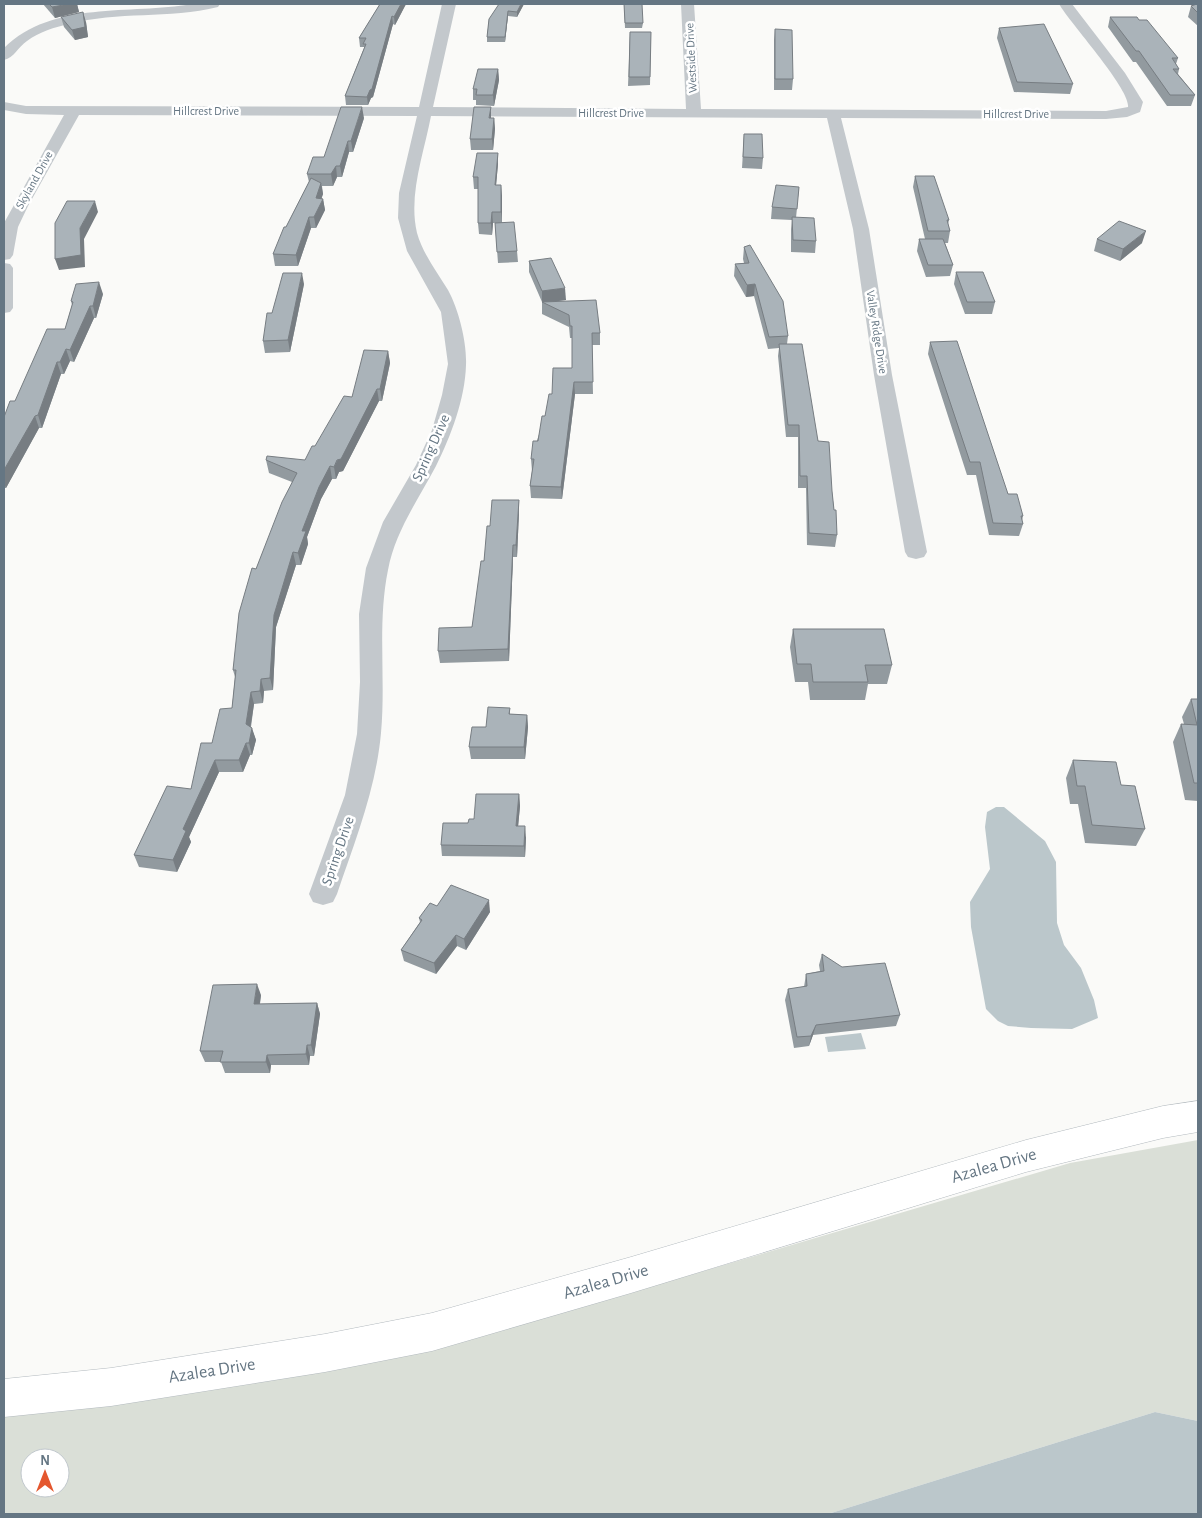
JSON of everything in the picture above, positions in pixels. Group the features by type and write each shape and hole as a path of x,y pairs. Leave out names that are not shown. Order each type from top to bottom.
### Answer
{"street":[{"path":"4,56 10,46 22,34 45,23 63,18 104,12 183,9 213,4"},
{"name":"Spring Drive","path":"324,894 358,796 369,734 372,682 370,614 377,568 394,522 426,465 442,430 452,395 457,364 450,312 415,251 406,218 406,193 448,4"},
{"name":"Westside Drive","path":"688,4 694,113"},
{"name":"Hillcrest Drive","path":"4,106 26,110 1114,115 1127,113 1135,108 1136,102 1099,47 1065,4"},
{"name":"Skyland Drive","path":"4,254 10,227 20,206 74,110"},
{"name":"Valley Ridge Drive","path":"833,114 861,229 883,375 916,552"},
{"path":"4,268 4,308"},
{"name":"Azalea Drive","path":"4,1398 111,1387 325,1353 432,1332 632,1276 1026,1156 1163,1122 1198,1116"}],"shaded area":[{"path":"996,807 1004,807 1045,841 1056,862 1057,923 1064,945 1081,968 1094,1000 1098,1018 1072,1029 1008,1026 998,1021 986,1009 971,927 970,902 990,869 985,827 987,812"},
{"path":"861,1033 866,1049 828,1052 825,1037"},
{"path":"1198,1140 1198,1421 1155,1412 828,1514 4,1514 4,1414 82,1405 639,1290 1070,1163"},
{"path":"1155,1412 1198,1421 1198,1514 828,1514"}],"building":[{"path":"49,4 69,4 52,7"},
{"path":"380,4 401,4 394,17 392,16 372,89 367,97 345,96 366,44 363,44 366,38 359,38"},
{"path":"499,4 521,4 517,12 508,11 505,37 487,37 489,19"},
{"path":"624,4 642,4 643,23 625,23"},
{"path":"1198,4 1198,13 1191,6"},
{"path":"83,12 85,27 72,30 61,17"},
{"path":"1110,17 1137,17 1139,20 1147,20 1178,58 1172,58 1179,69 1173,69 1195,95 1170,95 1139,51 1136,51"},
{"path":"1044,24 1073,84 1017,82 999,28"},
{"path":"775,29 792,30 793,79 775,79"},
{"path":"630,32 651,32 650,77 629,77"},
{"path":"478,69 498,69 493,95 476,95 477,89 473,89"},
{"path":"341,107 362,107 351,141 348,141 340,166 336,166 331,174 307,174 313,157 324,157"},
{"path":"474,107 491,107 489,118 494,118 492,139 470,139"},
{"path":"744,134 762,134 763,158 743,157"},
{"path":"477,153 498,153 495,185 501,185 501,212 492,212 491,223 478,223 478,177 473,177"},
{"path":"915,176 934,176 949,220 947,220 950,231 928,231"},
{"path":"311,178 321,183 316,198 323,199 314,217 309,217 296,255 273,254 284,227 286,227"},
{"path":"776,185 799,187 797,209 772,207"},
{"path":"67,201 95,201 80,228 81,255 55,259 55,223"},
{"path":"792,217 814,218 816,241 793,240"},
{"path":"1119,221 1146,231 1123,249 1097,239"},
{"path":"514,222 517,251 497,252 495,223"},
{"path":"919,239 943,239 953,265 928,265"},
{"path":"750,245 783,301 788,336 769,337 755,284 747,285 735,264 749,263 744,247"},
{"path":"551,258 565,288 542,291 529,261"},
{"path":"956,272 983,272 995,302 967,302"},
{"path":"283,273 302,273 288,340 263,341 267,313 272,313"},
{"path":"99,282 93,306 90,306 70,350 66,349 60,362 57,362 38,415 35,416 4,470 4,417 10,401 15,401 47,329 65,329 76,284"},
{"path":"596,300 600,333 592,333 593,382 574,382 561,487 530,486 534,459 531,459 533,441 538,441 542,416 545,416 549,394 552,394 553,368 572,368 572,326 570,326 569,315 542,302"},
{"path":"957,341 1008,494 1017,494 1023,516 1021,516 1023,524 993,523 980,462 970,462 930,342"},
{"path":"779,344 802,344 818,441 829,442 837,535 809,533 807,476 800,476 799,425 788,425"},
{"path":"364,350 388,351 380,389 377,389 341,459 337,460 334,467 330,466 319,487 302,531 306,531 298,553 293,552 274,615 270,678 261,679 260,691 251,692 246,724 252,728 249,743 246,743 239,760 215,760 183,829 186,831 173,860 134,855 167,786 191,789 201,743 212,743 220,709 232,708 236,670 233,670 239,613 252,568 256,569 282,502 297,473 266,460 267,456 305,460 344,396 352,397"},
{"path":"492,500 519,500 516,545 513,545 508,649 438,651 439,628 472,627 481,561 484,561 487,526 490,526"},
{"path":"793,629 884,629 892,665 865,665 868,682 813,682 811,664 797,664"},
{"path":"1191,699 1198,699 1198,783 1194,783 1181,724 1197,725"},
{"path":"488,707 510,708 509,714 527,715 524,747 469,747 472,727 486,727"},
{"path":"1073,760 1116,762 1121,785 1135,786 1145,829 1092,825 1085,786 1077,786"},
{"path":"476,794 519,794 516,826 525,826 524,846 441,845 443,823 468,823 469,819 474,819"},
{"path":"451,885 489,900 464,939 456,935 434,963 401,950 422,920 419,918 430,903 437,906"},
{"path":"822,954 842,967 885,963 900,1015 816,1025 811,1036 797,1037 788,989 807,986 806,974 824,971"},
{"path":"257,984 254,1004 317,1003 311,1045 307,1045 306,1054 267,1055 266,1062 220,1062 223,1051 200,1051 213,985"}]}
